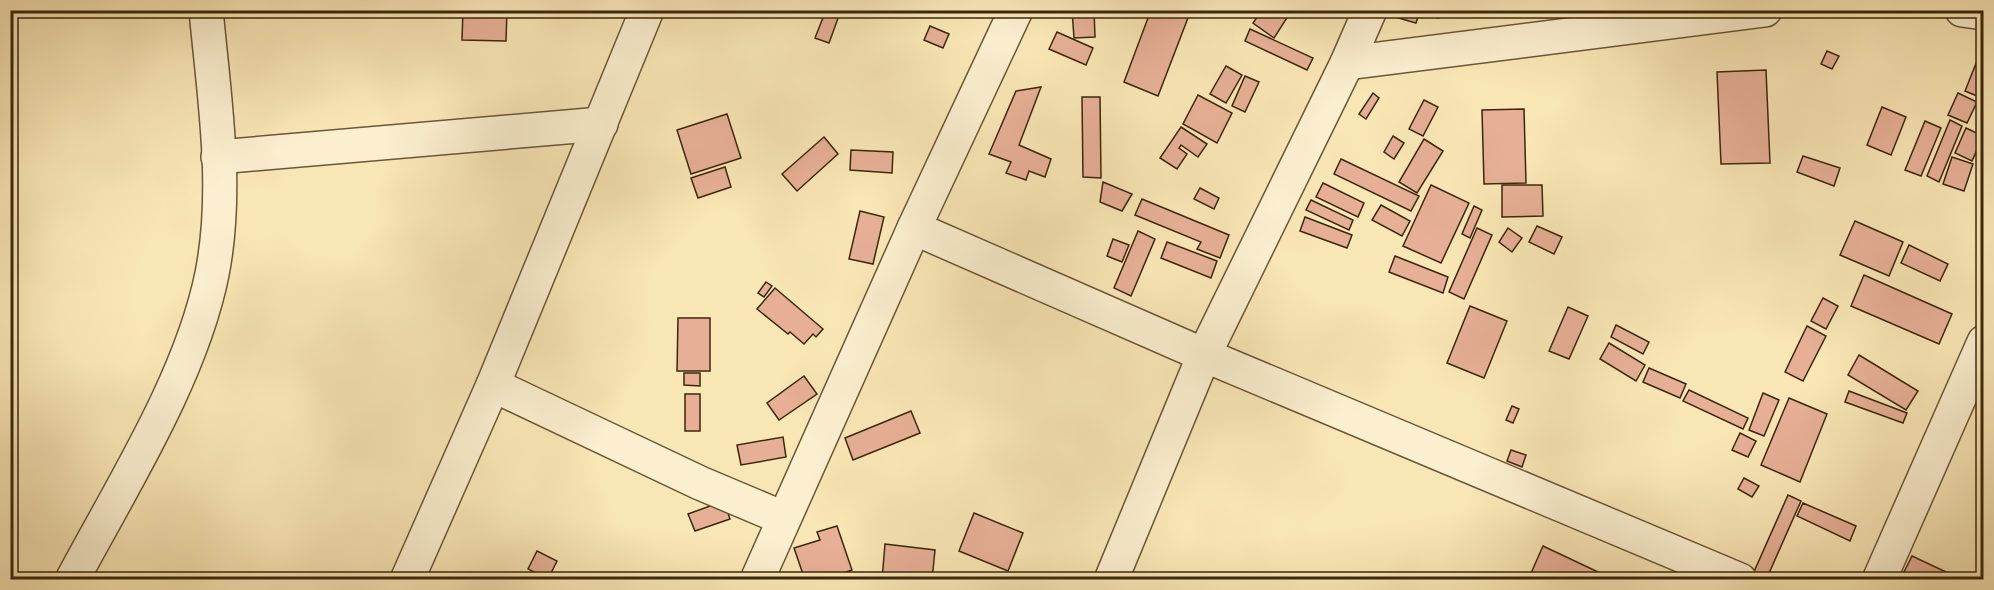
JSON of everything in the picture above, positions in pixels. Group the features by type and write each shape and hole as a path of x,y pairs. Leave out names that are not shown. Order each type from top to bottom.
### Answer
{"street":[{"path":"72,579 153,429 191,345 212,274 220,192 206,10"},
{"path":"407,579 493,385 647,10"},
{"path":"756,579 914,228 1016,10"},
{"path":"1111,579 1204,355 1347,63 1370,10"},
{"path":"1347,63 1765,10"},
{"path":"1962,10 1983,13"},
{"path":"218,157 601,124"},
{"path":"914,228 1204,355 1740,579"},
{"path":"1879,579 1983,342"},
{"path":"493,385 700,483 783,519"}],"building":[{"path":"414,10 460,10 460,17 414,17"},
{"path":"463,10 507,10 506,41 462,40"},
{"path":"549,10 584,10 584,11 549,14"},
{"path":"826,10 841,10 829,43 815,38"},
{"path":"1072,10 1094,10 1095,37 1074,38"},
{"path":"1151,10 1191,10 1158,96 1124,82"},
{"path":"1262,10 1292,10 1274,38 1253,23"},
{"path":"1397,10 1420,10 1416,23 1395,17"},
{"path":"1436,10 1464,10 1464,14 1437,18"},
{"path":"930,26 949,34 943,48 924,40"},
{"path":"1250,29 1313,58 1307,70 1245,41"},
{"path":"1057,32 1093,48 1086,65 1049,49"},
{"path":"1827,51 1839,56 1832,69 1821,64"},
{"path":"1977,61 1984,63 1984,80 1977,96 1965,91"},
{"path":"1226,66 1242,75 1226,103 1210,94"},
{"path":"1766,70 1770,163 1721,164 1717,72"},
{"path":"1245,76 1259,82 1245,112 1232,106"},
{"path":"1041,87 1019,145 1051,159 1045,177 1029,171 1026,180 1006,173 1011,162 989,154 1016,91"},
{"path":"1984,88 1984,101 1978,99"},
{"path":"1373,93 1379,98 1366,119 1359,114"},
{"path":"1958,93 1977,102 1967,123 1948,115"},
{"path":"1198,95 1232,113 1217,143 1183,124"},
{"path":"1082,97 1100,97 1101,178 1083,177"},
{"path":"1424,100 1438,107 1423,136 1409,129"},
{"path":"1882,107 1906,117 1891,155 1867,145"},
{"path":"1524,109 1526,183 1484,184 1482,110"},
{"path":"727,114 741,158 691,174 677,130"},
{"path":"1950,120 1962,126 1939,182 1927,176"},
{"path":"1925,121 1941,128 1921,176 1905,170"},
{"path":"1181,127 1207,144 1198,157 1181,145 1179,148 1187,154 1177,169 1160,158"},
{"path":"1966,128 1983,136 1972,161 1955,153"},
{"path":"1393,136 1404,143 1394,159 1384,152"},
{"path":"824,137 838,154 797,191 782,174"},
{"path":"1424,139 1443,151 1417,193 1399,182"},
{"path":"851,150 893,152 892,173 850,170"},
{"path":"1803,156 1840,168 1834,186 1797,172"},
{"path":"1952,157 1973,164 1964,191 1943,184"},
{"path":"1341,159 1419,196 1411,211 1334,174"},
{"path":"725,167 731,187 698,198 691,178"},
{"path":"1103,182 1132,194 1122,211 1100,202"},
{"path":"1323,183 1364,203 1358,217 1316,197"},
{"path":"1431,185 1469,203 1441,263 1403,246"},
{"path":"1502,185 1542,185 1543,216 1502,217"},
{"path":"1200,188 1219,198 1214,209 1194,199"},
{"path":"1142,199 1229,235 1220,258 1197,249 1201,242 1135,215"},
{"path":"1311,200 1353,220 1349,230 1306,210"},
{"path":"1381,205 1410,221 1402,236 1372,220"},
{"path":"1474,206 1482,210 1470,238 1462,234"},
{"path":"860,211 884,217 873,264 849,259"},
{"path":"1305,217 1352,235 1347,248 1300,231"},
{"path":"1855,221 1903,242 1889,276 1840,255"},
{"path":"1537,226 1562,237 1554,254 1529,242"},
{"path":"1477,228 1492,235 1464,299 1449,292"},
{"path":"1508,228 1522,238 1512,252 1499,242"},
{"path":"1138,231 1155,239 1131,296 1114,288"},
{"path":"1113,239 1129,245 1122,262 1107,256"},
{"path":"1167,242 1217,261 1211,278 1161,258"},
{"path":"1909,245 1948,264 1940,281 1901,263"},
{"path":"1395,256 1448,277 1443,293 1389,272"},
{"path":"1864,275 1952,314 1939,344 1851,306"},
{"path":"766,282 772,286 764,297 758,293"},
{"path":"775,288 823,329 816,337 813,334 804,344 757,309"},
{"path":"1823,298 1838,306 1826,329 1811,321"},
{"path":"1470,306 1507,321 1484,378 1447,363"},
{"path":"1568,307 1588,316 1569,359 1549,351"},
{"path":"678,318 710,318 710,371 677,371"},
{"path":"1616,325 1649,342 1643,354 1611,337"},
{"path":"1807,326 1826,336 1803,381 1785,372"},
{"path":"1609,343 1645,365 1636,381 1600,359"},
{"path":"1859,355 1918,391 1906,410 1848,375"},
{"path":"1649,368 1686,384 1680,398 1643,382"},
{"path":"684,373 700,373 700,386 684,385"},
{"path":"804,376 817,394 779,420 767,403"},
{"path":"1689,390 1748,418 1743,429 1683,401"},
{"path":"1849,391 1907,413 1903,423 1845,402"},
{"path":"1763,393 1779,400 1764,436 1749,430"},
{"path":"685,394 700,394 700,431 685,431"},
{"path":"1789,398 1827,414 1800,482 1761,465"},
{"path":"1512,406 1519,409 1513,423 1506,420"},
{"path":"911,411 920,433 853,460 845,438"},
{"path":"1740,433 1756,441 1748,457 1732,450"},
{"path":"783,437 786,457 741,465 737,445"},
{"path":"1511,450 1526,455 1522,467 1507,461"},
{"path":"1744,478 1759,486 1752,497 1738,489"},
{"path":"1788,495 1801,501 1766,580 1753,574"},
{"path":"724,501 730,519 695,531 688,514"},
{"path":"1803,503 1856,526 1850,541 1797,516"},
{"path":"974,513 1023,533 1008,571 959,551"},
{"path":"837,526 852,570 822,580 805,580 794,548 820,540 817,532"},
{"path":"885,544 935,550 932,580 882,580"},
{"path":"1543,546 1615,580 1528,580"},
{"path":"537,551 557,561 548,579 528,569"},
{"path":"1912,556 1961,579 1961,580 1900,580"}]}
